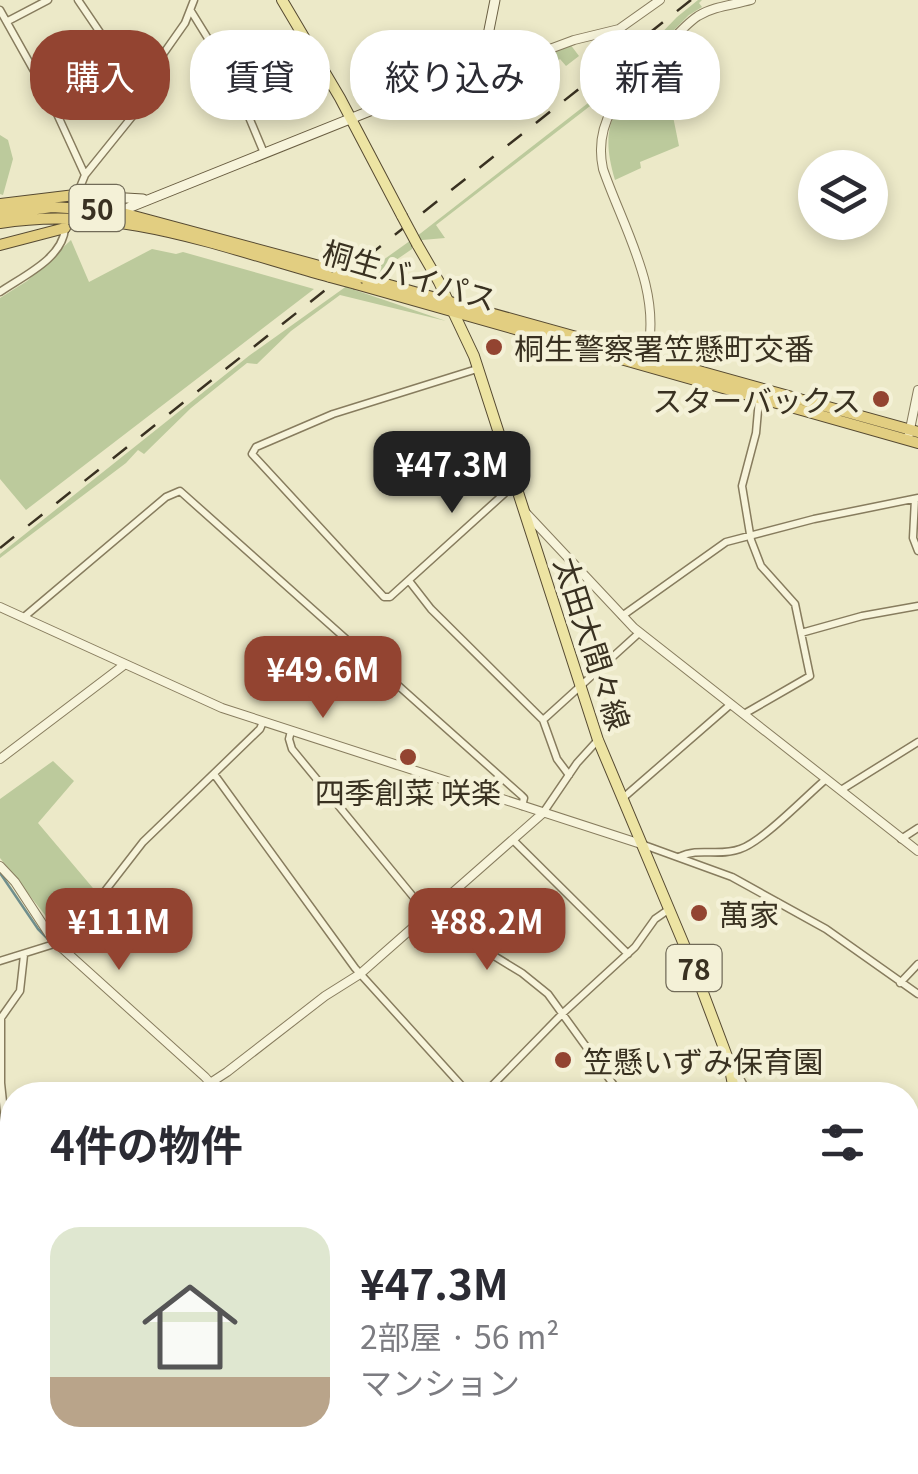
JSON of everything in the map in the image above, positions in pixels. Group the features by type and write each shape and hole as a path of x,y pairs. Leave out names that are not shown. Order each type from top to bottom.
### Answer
{"highway":[{"path":"0,204 75,198"},
{"name":"桐生バイパス","path":"0,214 52,207 115,211 334,274 449,301 758,399 913,436"},
{"name":"桐生バイパス","path":"0,222 60,216 122,221 334,274"},
{"name":"50","path":"0,245 66,225"},
{"name":"桐生バイパス","path":"360,281 454,313 913,436"}],"main road":[{"name":"太田大間々線","path":"282,0 350,118"},
{"path":"491,30 495,0"},
{"path":"128,208 350,118"},
{"name":"太田大間々線","path":"351,120 449,301 478,368 598,740 669,909 734,1082"},
{"path":"75,198 150,198"},
{"path":"66,225 82,223"}],"street":[{"path":"8,22 48,0"},
{"path":"78,0 98,30"},
{"path":"170,43 192,11 194,0"},
{"path":"560,44 619,29 647,4 660,0"},
{"path":"645,362 652,325 650,299 602,169 603,126 619,96 693,20 709,10 751,0"},
{"path":"0,10 52,103 86,175"},
{"path":"192,11 233,79 264,153"},
{"path":"75,198 86,175 130,120"},
{"path":"0,292 48,258 63,242 66,225"},
{"path":"478,368 334,414 252,450 303,512 384,596 393,597 516,483"},
{"path":"913,436 918,390"},
{"path":"744,714 810,676 795,604 761,566 751,536 742,486 756,433 758,399"},
{"path":"913,436 918,416"},
{"path":"24,618 151,510 180,491 522,794 522,806"},
{"path":"622,616 723,544 814,519 917,498 913,538 918,551"},
{"path":"526,513 639,633 918,851"},
{"path":"410,582 430,610 543,720 557,759 569,775"},
{"path":"801,634 862,616 918,606"},
{"path":"0,607 124,665 263,722 732,877 819,925 918,994"},
{"path":"543,720 639,633"},
{"path":"0,758 124,665"},
{"path":"622,798 731,704"},
{"path":"0,961 60,944 71,936 143,842 263,722"},
{"path":"291,730 292,749 429,916 548,994 612,1082"},
{"path":"0,866 60,944 211,1082 360,974 429,916 543,813 598,740"},
{"path":"840,791 918,742"},
{"path":"214,774 360,974 458,1082"},
{"path":"678,857 698,851 725,853 748,846 826,780"},
{"path":"900,838 918,828"},
{"path":"512,840 628,954"},
{"path":"496,1082 628,954 654,919 669,909"},
{"path":"3,1082 1,1018 20,990 24,955"},
{"path":"900,983 918,964"},
{"path":"734,1078 742,1082"}],"green space":[{"path":"702,0 702,7 674,30 664,30"},
{"path":"570,44 579,56 566,66 560,59 560,48"},
{"path":"580,109 580,114 436,225 445,238 412,245 380,276 369,272 349,288 446,321 340,295 291,331 257,364 247,363 191,408 144,454 138,450 0,558 0,554 250,355 421,233"},
{"path":"612,120 674,120 679,146 640,162 641,168 615,180 609,130"},
{"path":"0,135 8,140 13,159 3,195 0,194"},
{"path":"71,240 89,282 152,249 183,252 314,289 26,510 0,479 0,298 27,281"},
{"path":"53,761 74,781 38,823 98,894 66,934 60,934 0,858 0,799"}],"waterway":[{"path":"0,873 49,940"}],"railway":[{"path":"0,548 691,0"}],"place":[{"name":"桐生警察署笠懸町交番","path":"494,347"},
{"name":"スターバックス","path":"881,399"},
{"name":"四季創菜 咲楽","path":"408,757"},
{"name":"萬家","path":"699,913"},
{"name":"笠懸いずみ保育園","path":"563,1060"}]}
